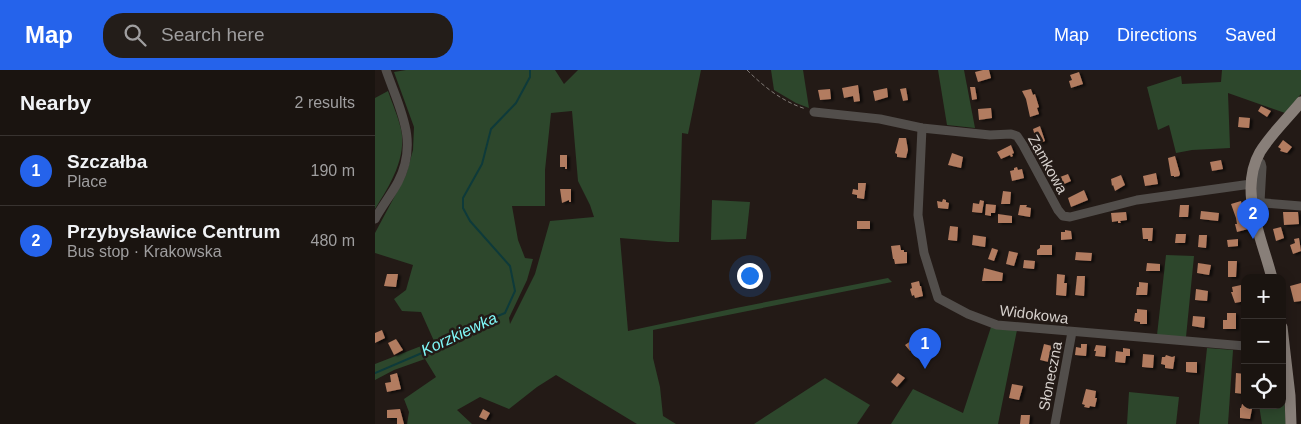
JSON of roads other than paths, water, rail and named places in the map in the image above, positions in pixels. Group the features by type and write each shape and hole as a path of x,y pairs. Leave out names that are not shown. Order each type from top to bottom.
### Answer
{"main road":[{"path":"1272,274 1251,184 1256,160 1264,146 1301,102"},
{"path":"1285,364 1291,424"}],"street":[{"path":"375,219 398,181 408,152 406,126 386,70"},
{"name":"Zamkowa","path":"814,112 880,119 922,128 990,136 1011,134 1017,136 1063,216 1070,217 1137,200 1251,184"},
{"name":"Widokowa","path":"922,128 918,215 924,253 938,298 968,314 997,325 1241,346"},
{"path":"1256,160 1261,163 1262,168 1256,202 1301,206"},
{"name":"Słoneczna","path":"1055,424 1072,332"}],"waterway":[{"name":"Korzkiewka","path":"375,373 429,350 449,336 505,313 515,291 510,266 470,221 463,208 463,198 482,164 491,129 516,103 530,77 530,70"}],"place":[{"name":"Przybysławice Centrum","path":"1253,239"},
{"name":"Szczałba","path":"925,369"}]}
